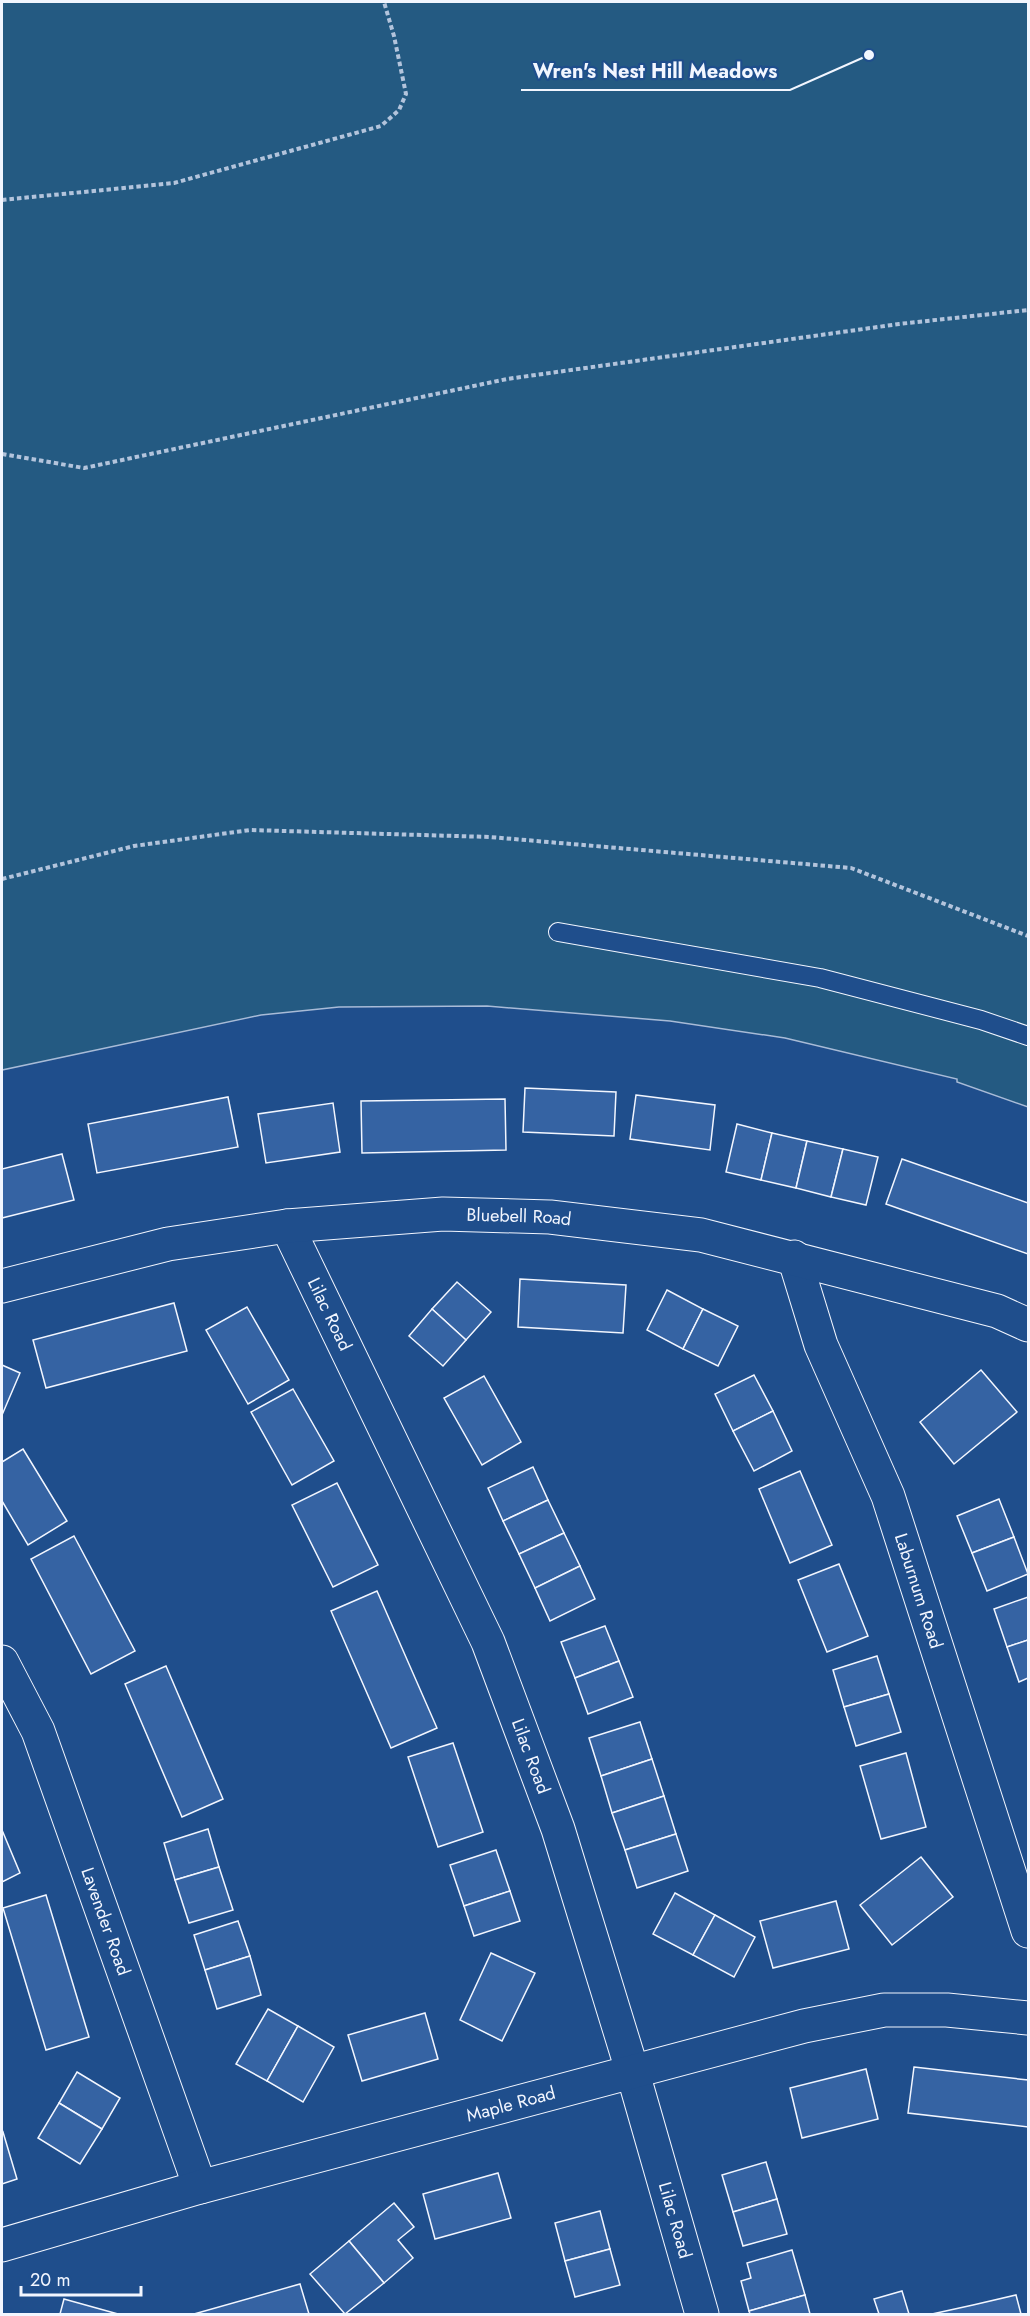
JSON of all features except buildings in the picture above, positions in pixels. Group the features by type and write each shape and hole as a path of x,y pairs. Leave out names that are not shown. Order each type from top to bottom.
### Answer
{"street":[{"name":"Bluebell Road","path":"2,1286 168,1244 286,1226 443,1214 550,1217 701,1235 794,1257 997,1311 1029,1325"},
{"name":"Lilac Road","path":"286,1226 488,1642 558,1829 632,2070 702,2314"},
{"name":"Laburnum Road","path":"794,1257 821,1345 888,1496 1029,1931"},
{"name":"Lavender Road","path":"2,1662 38,1731 200,2187"},
{"name":"Maple Road","path":"2,2245 200,2187 804,2026 884,2010 947,2010 1029,2018"}],"lane":[{"path":"558,932 820,978 981,1020 1029,1036"}],"path":[{"path":"2,200 174,183 381,126 399,110 406,94 394,36 384,2"},
{"path":"2,454 84,468 507,379 899,324 1029,310"},
{"path":"2,879 134,846 250,830 490,837 851,868 1029,936"}],"shaded area":[{"path":"2,2 1028,2 1028,1107 957,1082 957,1079 785,1038 670,1021 487,1006 339,1007 261,1015 2,1070"}],"place":[{"name":"Wren's Nest Hill Meadows","path":"869,55"}]}
